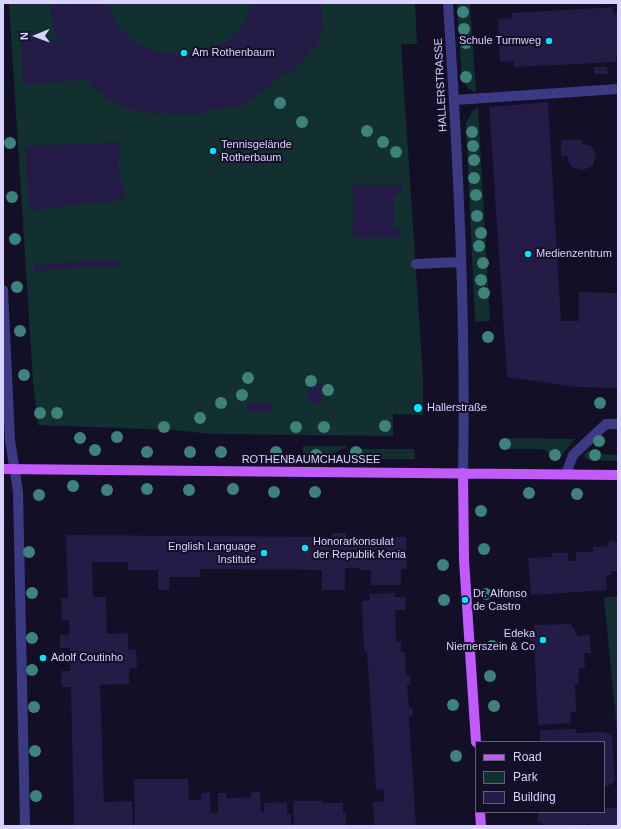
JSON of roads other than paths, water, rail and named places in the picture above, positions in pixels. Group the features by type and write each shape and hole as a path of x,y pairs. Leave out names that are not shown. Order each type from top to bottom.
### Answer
{"main road":[{"name":"ROTHENBAUMCHAUSSEE","path":"3,469 618,475"},
{"name":"HALLERSTRASSE","path":"463,473 464,560 476,741"},
{"path":"480,813 481,826"}],"street":[{"name":"HALLERSTRASSE","path":"448,3 454,100 460,262 464,428 463,473"},
{"path":"454,100 618,89"},
{"path":"416,264 460,262"},
{"path":"3,290 10,440 18,492 25,826"},
{"path":"566,474 573,455 586,442 606,424 618,424"}],"place":[{"name":"Schule Turmweg","path":"549,41"},
{"name":"Am Rothenbaum","path":"184,53"},
{"name":"Tennisgelände Rotherbaum","path":"213,151"},
{"name":"Medienzentrum","path":"528,254"},
{"name":"Hallerstraße","path":"418,408"},
{"name":"Honorarkonsulat der Republik Kenia","path":"305,548"},
{"name":"English Language Institute","path":"264,553"},
{"name":"Dr. Alfonso de Castro","path":"465,600"},
{"name":"Edeka Niemerszein & Co","path":"543,640"},
{"name":"Adolf Coutinho","path":"43,658"}]}
